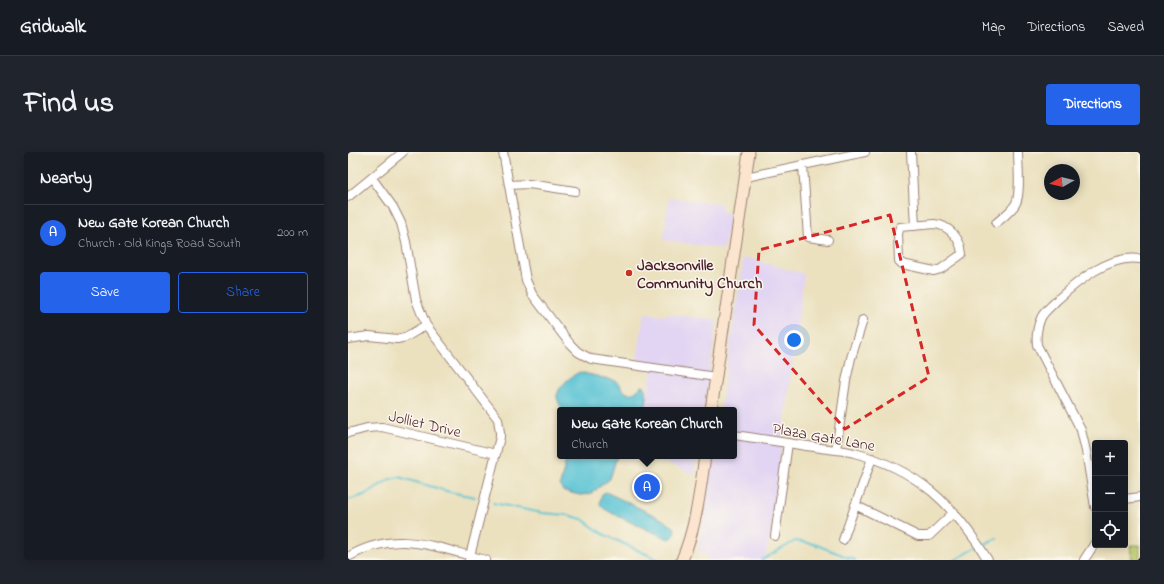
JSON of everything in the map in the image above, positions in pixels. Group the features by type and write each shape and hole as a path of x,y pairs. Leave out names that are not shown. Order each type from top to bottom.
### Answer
{"street":[{"path":"348,197 403,152"},
{"path":"503,152 526,280 532,294 574,348 591,359 716,377"},
{"path":"712,407 749,152"},
{"path":"746,177 865,152"},
{"path":"911,152 915,226"},
{"path":"996,223 1012,210 1019,195 1018,152"},
{"path":"803,166 808,237 828,240"},
{"path":"372,178 393,206 401,224 406,242 416,300 426,325 498,419 500,433 496,454 470,558"},
{"path":"509,185 529,184 575,191"},
{"path":"934,224 941,225 951,230 962,246 962,254 942,269 934,271 902,264 899,261 898,234 900,227 915,226 934,224"},
{"path":"1092,487 1084,440 1075,417 1037,345 1036,332 1045,313 1079,280 1113,262 1126,258 1140,259"},
{"path":"836,450 846,380 863,320"},
{"path":"348,340 369,336 397,339 406,337 426,325"},
{"name":"Jolliet Drive","path":"348,433 367,428 382,427 496,454"},
{"name":"Plaza Gate Lane","path":"737,434 853,452 901,470 941,498 954,512 988,560"},
{"path":"775,536 788,443"},
{"path":"843,540 872,458"},
{"path":"682,560 688,547 694,524 705,459"},
{"path":"1128,499 1140,497"},
{"path":"855,505 918,536 923,537 929,536 954,512"},
{"path":"348,557 372,545 401,541 416,543 470,558 486,560"},
{"path":"1084,560 1092,548"}],"highlighted area":[{"path":"890,215 929,377 845,429 754,325 759,250"}],"shaded area":[{"path":"669,198 722,204 721,212 730,213 724,249 663,240"},
{"path":"744,257 804,274 769,543 764,560 710,560 698,550 713,459 737,459 737,407 720,407"},
{"path":"644,313 717,320 704,407 646,407 653,363 637,361"},
{"path":"659,459 697,459 694,475"}],"green space":[{"path":"1140,545 1140,560 1132,560 1130,546"}],"water":[{"path":"580,372 616,381 627,393 637,391 641,386 645,387 647,397 645,407 561,407 557,398 557,394 562,386"},
{"path":"566,459 616,459 610,479 590,494 580,495 563,491 560,485"},
{"path":"606,492 660,518 675,528 674,535 669,539 605,509 601,506 600,501 602,494"}],"waterway":[{"path":"348,500 364,495 390,479 399,477 450,492 475,497"},
{"path":"493,503 542,513 568,515 582,519 603,534 659,560"},
{"path":"983,545 997,538"},
{"path":"762,560 795,541 814,544 855,560"},
{"path":"955,560 976,548"}],"place":[{"name":"Jacksonville Community Church","path":"629,273"},
{"name":"New Gate Korean Church","path":"647,487"}]}
